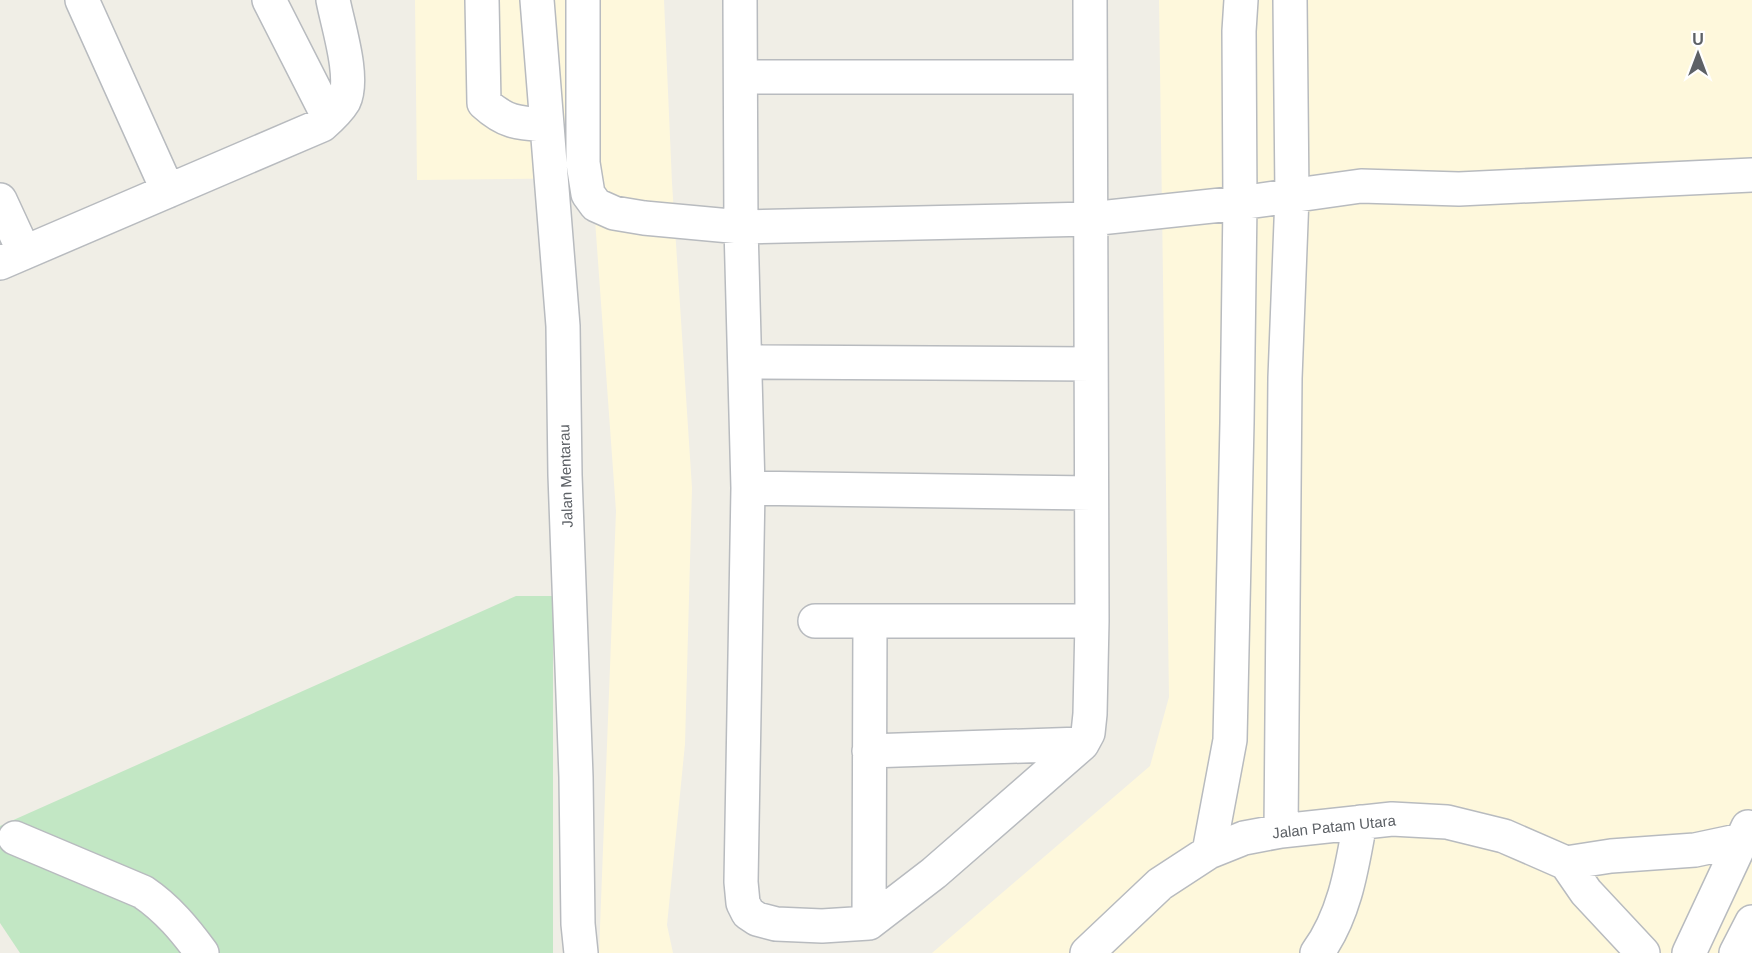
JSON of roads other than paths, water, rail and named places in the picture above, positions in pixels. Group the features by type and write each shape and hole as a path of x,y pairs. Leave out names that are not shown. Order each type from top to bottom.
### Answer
{"street":[{"path":"82,0 168,191"},
{"path":"269,0 329,118"},
{"path":"0,200 12,258 322,125 343,101 348,89 348,75 333,0"},
{"path":"482,0 484,103 496,115 506,120 547,125"},
{"name":"Jalan Mentarau","path":"537,0 563,326 565,475 576,777 578,924 581,953"},
{"path":"583,0 584,163 588,194 596,205 614,213 644,218 741,227 1090,219 1240,203 1361,186 1459,189 1752,175"},
{"path":"740,0 741,227 748,488 742,903 748,913 757,919 776,924 822,926 869,923 934,873 1082,744 1088,733 1092,621 1090,0"},
{"path":"1209,852 1230,740 1240,203 1239,31 1241,0"},
{"path":"1281,831 1285,378 1292,196 1290,0"},
{"path":"741,77 1090,77"},
{"path":"745,362 1091,364"},
{"path":"748,488 1091,493"},
{"path":"815,621 1092,621"},
{"path":"869,923 870,621"},
{"path":"869,751 1082,744"},
{"name":"Jalan Patam Utara","path":"1087,953 1160,884 1209,852 1244,838 1281,831 1392,819 1447,822 1504,836 1566,863"},
{"path":"1317,953 1326,941 1339,913 1352,866 1360,822"},
{"path":"1643,953 1586,892 1566,863 1611,856 1695,850 1747,830"},
{"path":"1689,953 1747,830"},
{"path":"15,838 143,892 180,924 202,953"},
{"path":"1736,953 1752,922"}]}
